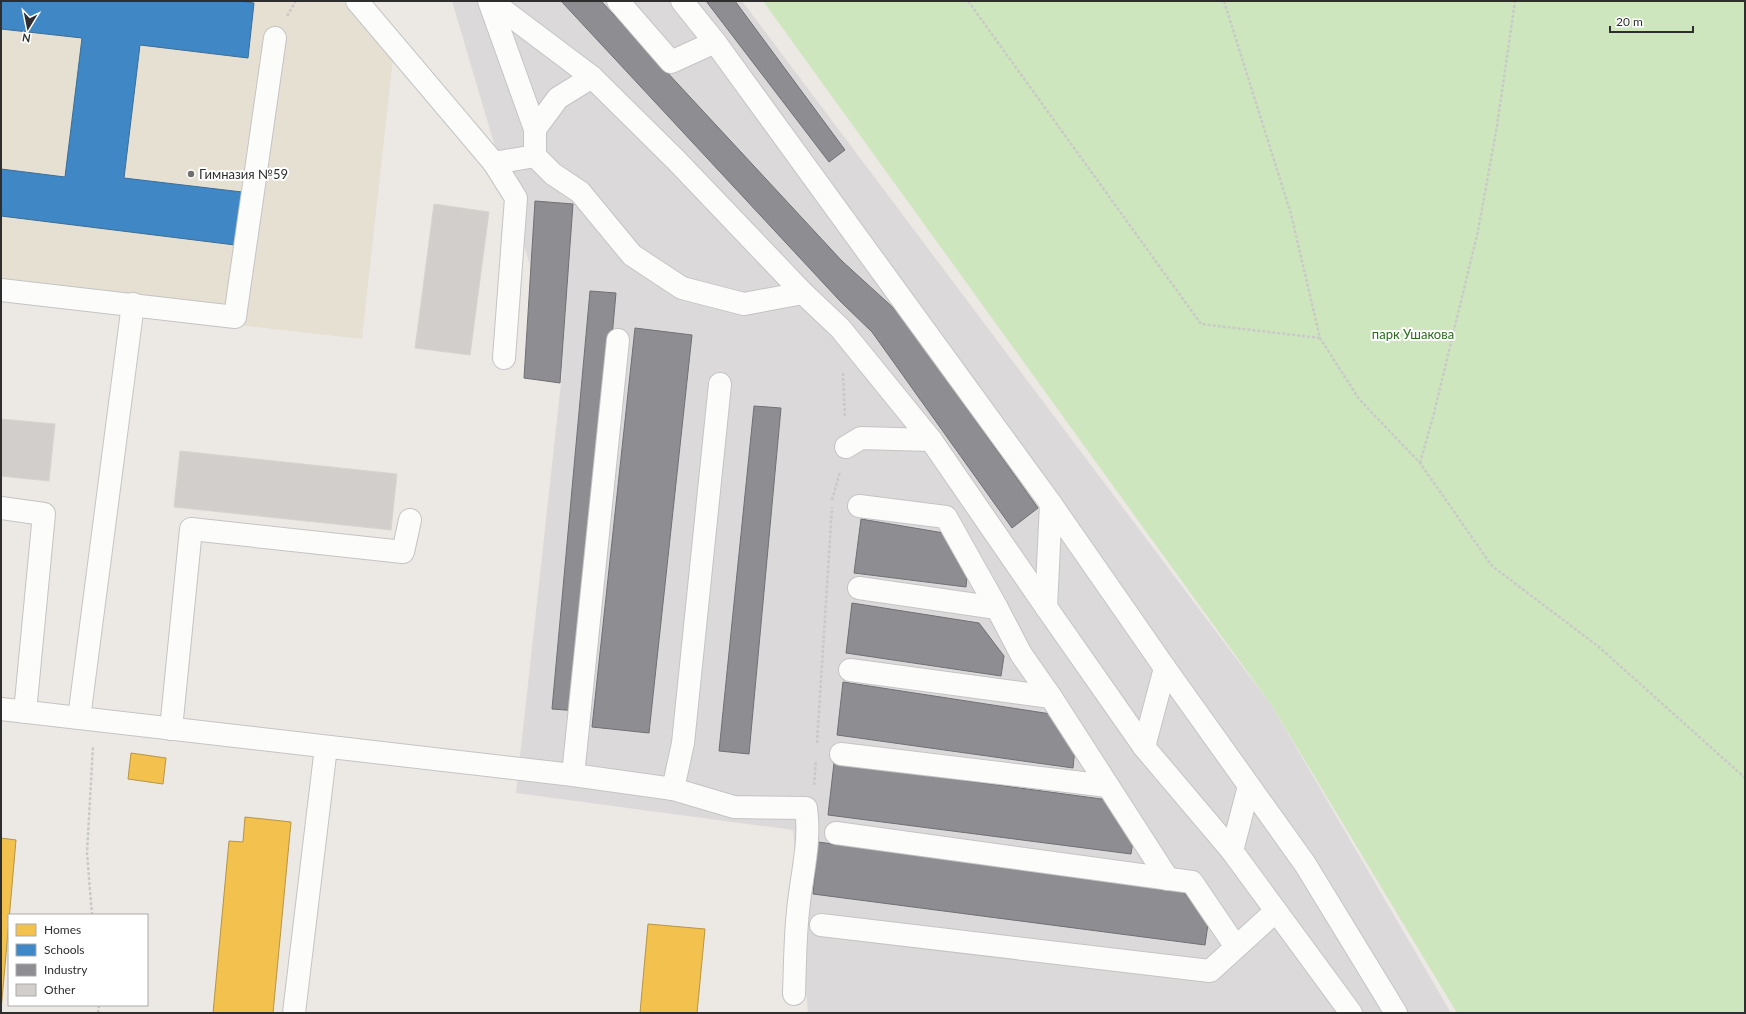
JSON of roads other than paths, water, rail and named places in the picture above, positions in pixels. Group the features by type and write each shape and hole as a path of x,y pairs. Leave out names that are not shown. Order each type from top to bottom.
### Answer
{"lane":[{"path":"357,1 494,163 516,198 504,358"},
{"path":"490,1 592,77 676,160 840,328 931,440 1144,747 1232,851 1351,1013"},
{"path":"490,1 535,129 535,156 553,174 580,192 632,255 682,288 744,304 804,292"},
{"path":"618,1 671,62 715,42"},
{"path":"682,1 715,42 1051,504 1165,668 1305,864 1396,1013"},
{"path":"1,290 133,304 235,317 275,38"},
{"path":"535,129 558,98 592,77"},
{"path":"494,163 535,156"},
{"path":"86,719 133,304"},
{"path":"573,775 618,340"},
{"path":"673,789 683,743 720,384"},
{"path":"846,447 861,438 931,440"},
{"path":"1046,607 1051,504"},
{"path":"859,506 946,517 1021,654 1051,697 1168,879"},
{"path":"1,508 44,514 25,712"},
{"path":"171,729 191,529 403,552 410,520"},
{"path":"859,588 997,608"},
{"path":"1144,747 1165,668"},
{"path":"850,670 1051,697"},
{"path":"1,709 573,775 673,789 734,807 806,808 807,840 798,912 794,994"},
{"path":"294,1013 326,747"},
{"path":"841,754 1108,786"},
{"path":"1232,851 1249,786"},
{"path":"836,833 1192,882 1236,947"},
{"path":"822,925 1210,971 1276,911"}],"place":[{"name":"Гимназия №59","path":"191,174"}],"park label":[{"name":"парк Ушакова","path":"1413,334"}]}
